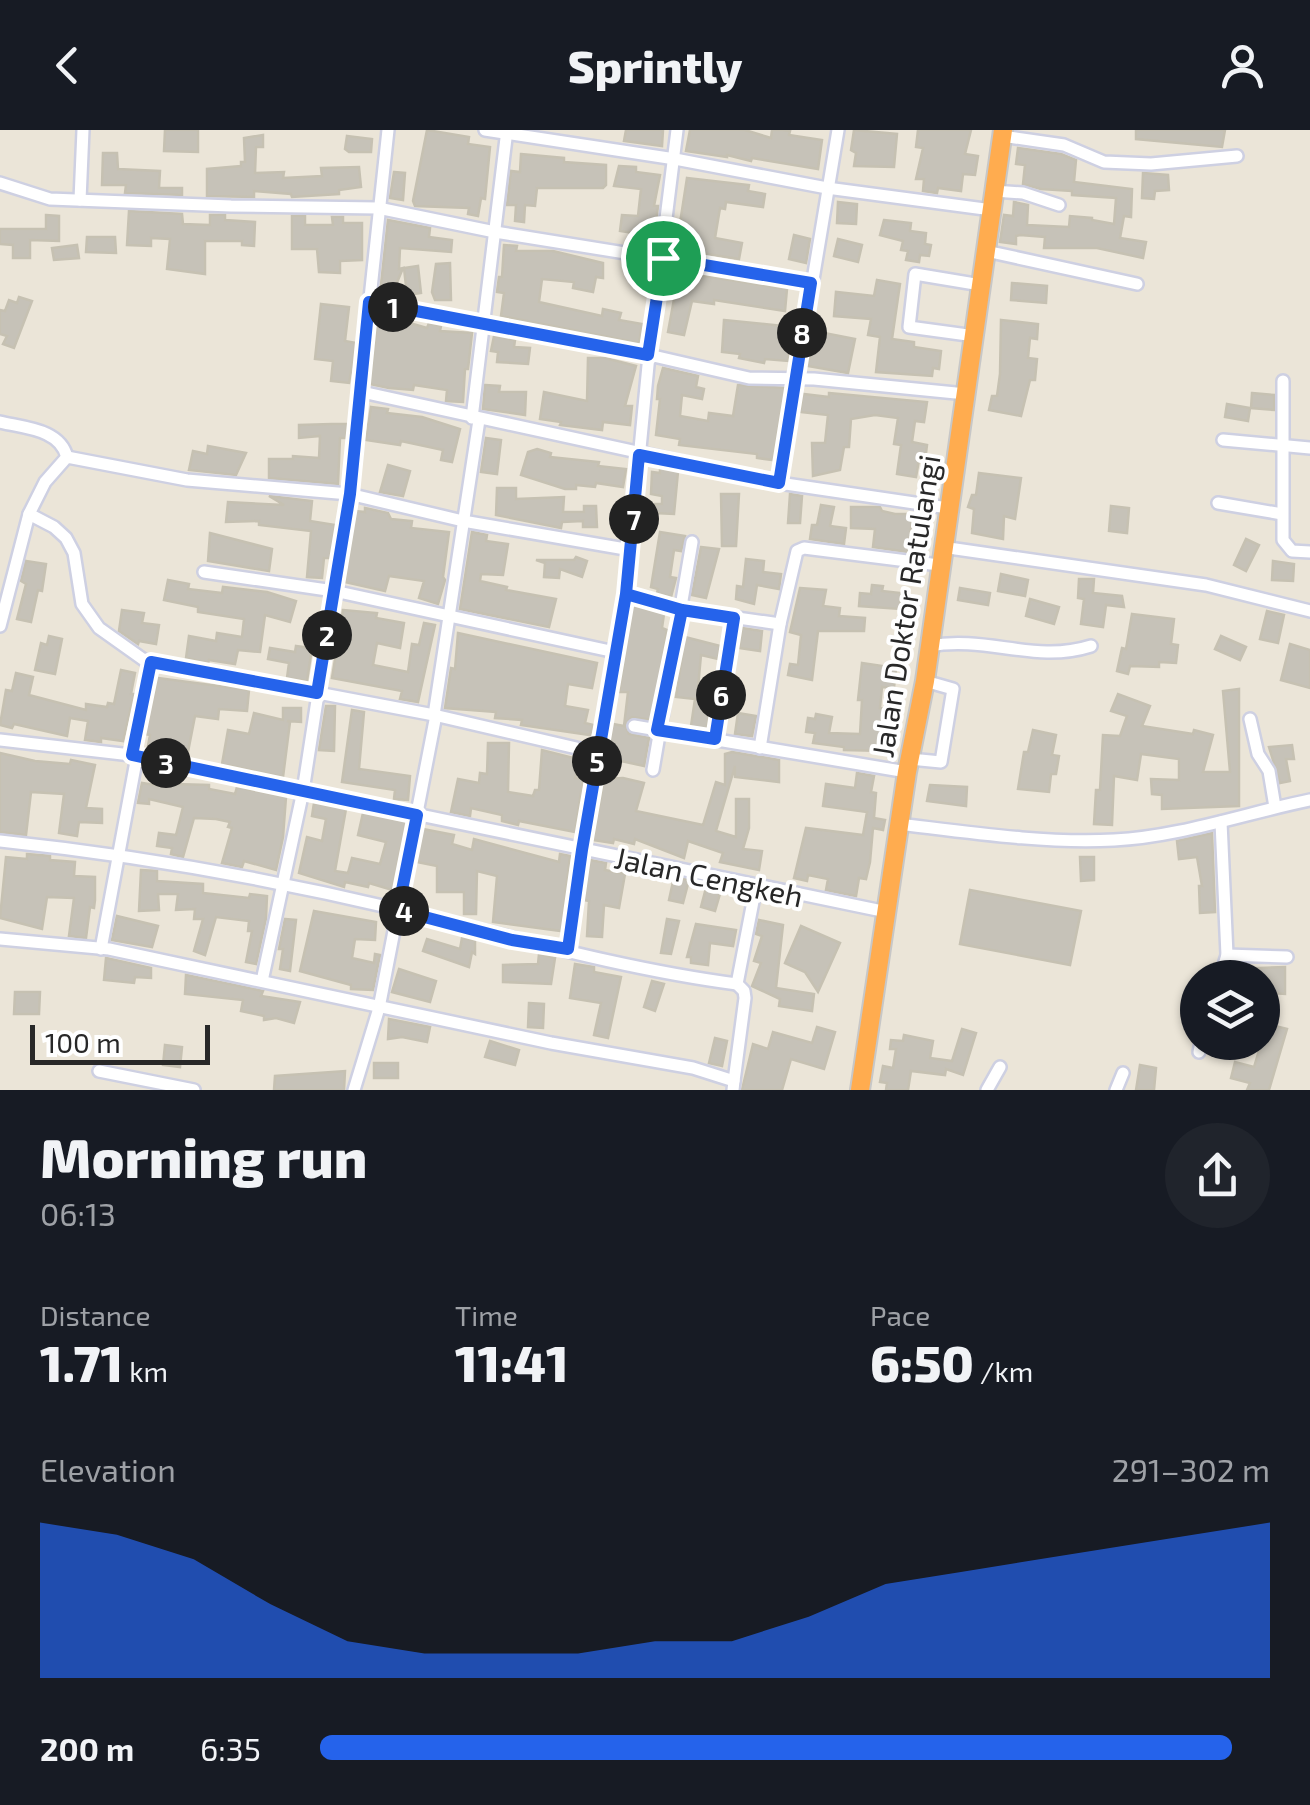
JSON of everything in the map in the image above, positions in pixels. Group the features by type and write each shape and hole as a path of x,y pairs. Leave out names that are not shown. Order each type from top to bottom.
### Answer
{"highway":[{"name":"Jalan Doktor Ratulangi","path":"860,1090 908,766 925,681 1002,133"}],"street":[{"path":"80,200 84,130"},
{"path":"262,981 303,791 350,494 388,130"},
{"path":"485,130 675,159 827,188 992,210"},
{"path":"568,949 626,594 648,355 677,130"},
{"path":"779,483 838,130"},
{"path":"354,1090 378,1008 435,715 476,419 507,132"},
{"path":"1002,133 1064,145 1097,161 1151,164 1237,156"},
{"path":"0,182 50,199 378,208 495,232 811,283"},
{"path":"994,190 1023,193 1059,205"},
{"path":"986,251 1137,284"},
{"path":"974,336 909,328 915,274 981,285"},
{"path":"369,302 749,378 966,394"},
{"path":"1284,381 1284,544 1292,550 1310,552"},
{"path":"362,392 779,483 948,508"},
{"path":"0,422 46,433 61,443 67,458"},
{"path":"1222,440 1310,448"},
{"path":"67,458 187,480 350,494 463,521 631,550"},
{"path":"0,626 29,514 45,482 67,458"},
{"path":"1218,503 1282,514"},
{"path":"29,514 54,526 66,538 74,553 82,604 99,628 122,647 151,662 435,715 598,753"},
{"path":"652,770 692,542"},
{"path":"760,748 780,624 800,548 941,556 1206,585 1310,611"},
{"path":"204,572 334,591 615,652"},
{"path":"626,594 682,610 780,624"},
{"path":"715,739 734,618"},
{"path":"929,646 968,641 1064,654 1091,646"},
{"path":"101,949 151,662"},
{"path":"634,726 760,748 908,766 942,762 953,689 925,681"},
{"path":"1250,719 1258,754 1270,771 1275,807"},
{"name":"Jalan Cengkeh","path":"0,740 134,756 887,912"},
{"path":"899,824 971,833 1113,840 1220,822 1310,800"},
{"path":"1220,822 1225,960"},
{"path":"0,840 236,875 398,910 512,940 737,984 745,998 734,1086 692,1068 378,1008 262,981 101,949 0,939"},
{"path":"737,984 756,886"},
{"path":"1227,955 1287,957"},
{"path":"988,1090 1000,1067"},
{"path":"99,1071 194,1090"},
{"path":"1116,1090 1123,1073"}],"building":[{"path":"165,130 198,130 198,152 164,151"},
{"path":"427,130 469,137 468,144 490,147 485,199 481,198 478,216 468,214 469,208 415,206"},
{"path":"626,130 663,130 662,146 624,141"},
{"path":"690,130 745,130 771,138 772,130 783,130 790,131 789,135 822,140 818,169 686,151"},
{"path":"854,130 897,134 894,167 854,166"},
{"path":"918,130 971,130 965,154 978,156 975,175 963,174 961,191 923,191 924,179 916,179 923,148 916,147"},
{"path":"1136,130 1225,130 1222,147 1136,139"},
{"path":"263,135 263,147 256,147 255,173 284,172 283,178 322,176 321,168 359,167 361,187 339,190 339,194 292,197 254,191 254,197 207,196 207,169 241,166 245,162 244,138"},
{"path":"347,136 372,139 371,152 349,152 345,149"},
{"path":"1018,148 1076,160 1074,182 1132,189 1131,217 1124,216 1120,238 1146,242 1143,258 1097,248 1044,248 1045,237 1020,235 1016,236 1016,244 1000,242 1004,215 1013,216 1014,202 1028,205 1027,225 1069,227 1070,216 1114,224 1116,198 1072,195 1072,191 1023,184 1025,165 1016,164"},
{"path":"103,153 117,153 118,169 160,171 159,188 182,188 182,195 125,193 126,185 102,185"},
{"path":"521,154 606,165 606,185 537,188 535,206 525,205 524,222 515,221 516,205 507,205 511,171 520,172"},
{"path":"619,166 660,175 654,236 620,231 622,215 638,216 641,189 614,186"},
{"path":"394,172 405,173 403,200 390,198"},
{"path":"1143,173 1168,175 1169,190 1155,191 1154,199 1142,198"},
{"path":"687,178 749,185 748,191 765,194 763,207 726,202 725,209 720,208 715,238 742,243 739,259 676,249"},
{"path":"838,202 857,204 856,224 837,223"},
{"path":"129,211 182,214 183,224 210,225 210,215 255,222 254,246 242,245 242,241 205,241 205,274 167,269 170,239 151,238 151,246 127,245"},
{"path":"46,215 59,216 59,241 30,240 30,258 13,258 13,245 0,244 0,229 46,229"},
{"path":"292,216 305,216 305,225 333,225 332,217 343,217 343,223 362,223 362,260 340,261 340,273 319,272 317,249 292,249"},
{"path":"388,220 430,228 429,237 452,240 451,252 400,248 399,269 403,268 391,297 380,294"},
{"path":"884,220 911,223 910,231 926,233 925,244 931,245 929,256 920,255 919,262 906,260 908,251 901,250 903,241 880,235"},
{"path":"794,235 810,239 806,263 789,259"},
{"path":"87,237 115,237 116,253 86,252"},
{"path":"838,239 862,245 858,262 834,256"},
{"path":"77,245 79,258 54,260 52,248"},
{"path":"504,245 517,246 516,251 553,251 603,263 603,278 596,277 593,292 573,288 574,282 542,279 539,302 602,316 603,309 621,313 619,320 642,324 639,343 501,316 504,293 497,292"},
{"path":"450,263 451,300 435,300 432,292 436,264"},
{"path":"418,266 421,293 407,295 404,268"},
{"path":"679,272 787,289 785,311 714,300 714,304 692,301 684,335 668,332"},
{"path":"877,280 900,284 892,339 941,351 939,369 933,368 932,376 876,372 880,337 868,335 871,319 834,316 836,292 874,296"},
{"path":"1012,283 1047,286 1046,303 1011,300"},
{"path":"19,297 32,301 14,348 3,344 7,336 0,334 0,310 5,311 9,300 17,303"},
{"path":"321,304 349,307 345,341 356,343 349,383 331,381 333,361 315,359"},
{"path":"378,314 427,328 429,323 441,326 440,331 472,333 463,402 446,401 447,390 370,384"},
{"path":"724,320 794,327 788,361 765,359 764,363 722,352"},
{"path":"1001,320 1038,324 1037,339 1030,338 1028,358 1037,359 1035,380 1030,380 1021,416 989,410 992,396 997,396 1000,374"},
{"path":"814,331 855,339 848,373 808,366"},
{"path":"494,336 515,340 514,347 530,348 528,364 497,362 498,352 491,351"},
{"path":"588,358 636,366 625,406 632,406 630,425 603,422 602,430 540,419 544,392 587,401"},
{"path":"663,368 698,376 696,387 704,389 702,399 682,395 680,416 708,421 709,413 733,416 738,385 785,388 773,460 757,458 757,454 679,445 680,439 656,435 658,386"},
{"path":"485,385 500,386 499,392 526,392 525,415 483,409"},
{"path":"829,393 927,402 924,422 915,421 912,442 927,445 925,461 919,460 916,477 897,474 901,445 894,444 898,418 875,415 851,419 849,447 844,447 840,470 813,476 812,443 825,443 828,415 800,412 803,394 829,397"},
{"path":"1252,393 1274,395 1274,410 1251,408"},
{"path":"1227,404 1250,408 1248,421 1225,417"},
{"path":"371,407 460,429 452,462 441,460 443,450 401,441 400,445 366,440"},
{"path":"347,424 346,438 340,438 338,484 269,478 269,459 319,458 320,436 299,438 299,425"},
{"path":"486,438 501,440 497,474 481,472"},
{"path":"208,446 246,453 236,475 189,470 193,451 207,454"},
{"path":"537,449 551,453 550,457 626,469 623,487 596,483 595,487 576,485 576,489 565,489 521,475 528,452"},
{"path":"388,465 410,471 403,496 380,492"},
{"path":"660,468 678,472 674,514 655,513 655,504 662,504 662,496 651,494 652,472 660,473"},
{"path":"979,473 1021,478 1015,519 1004,516 1003,539 972,533 974,509 968,507 972,495 976,495"},
{"path":"497,488 516,488 516,499 564,497 563,512 584,512 584,506 596,506 597,527 583,527 583,521 562,522 561,528 496,515"},
{"path":"721,494 739,494 736,546 722,546"},
{"path":"790,494 802,496 800,523 788,523"},
{"path":"269,496 312,501 310,521 335,525 330,558 324,558 322,578 307,577 311,531 259,525 259,521 226,522 228,502 284,505"},
{"path":"821,505 834,507 830,526 846,528 844,544 810,539"},
{"path":"1111,506 1129,508 1127,533 1109,531"},
{"path":"851,507 880,507 895,514 913,514 908,552 873,547 875,529 851,528"},
{"path":"365,508 388,513 391,519 412,521 411,528 449,532 445,580 438,604 419,598 424,581 389,576 385,591 345,582 356,511 365,512"},
{"path":"472,532 487,535 486,541 508,544 503,575 481,574 480,581 556,599 549,627 460,609"},
{"path":"660,532 685,536 681,551 674,550 670,577 676,578 671,597 651,587"},
{"path":"210,533 272,549 269,571 208,561"},
{"path":"1246,539 1259,545 1246,571 1234,565"},
{"path":"701,547 719,549 706,598 692,595"},
{"path":"576,557 587,561 582,577 560,569 559,578 544,577 545,563 536,560 574,560"},
{"path":"746,559 764,561 763,572 781,574 779,589 757,585 754,604 736,599 737,586 743,587"},
{"path":"26,561 46,564 31,622 17,619 26,584 21,581"},
{"path":"1273,561 1294,564 1293,581 1272,580"},
{"path":"1001,574 1028,580 1025,596 998,591"},
{"path":"1079,579 1094,579 1093,593 1122,596 1124,607 1106,605 1103,627 1081,624 1084,599 1078,598"},
{"path":"168,580 189,584 188,589 222,593 223,587 267,592 296,601 290,622 265,615 260,652 238,650 235,664 209,660 208,663 186,658 189,636 216,641 217,633 242,637 244,619 198,612 198,607 164,600"},
{"path":"872,585 883,586 882,591 901,593 900,609 859,606 860,593 871,594"},
{"path":"800,588 826,590 823,606 840,608 839,616 865,618 864,631 818,631 812,680 788,675 790,664 798,665 801,635 790,632"},
{"path":"960,588 990,593 988,605 958,600"},
{"path":"1030,599 1059,607 1054,624 1026,616"},
{"path":"633,606 664,614 662,628 667,630 652,720 632,717 625,724 629,734 649,738 644,766 607,758 613,724 624,726 628,692 619,692"},
{"path":"122,610 144,613 142,623 159,625 156,644 138,644 119,631"},
{"path":"343,610 377,613 376,618 404,623 400,648 377,643 373,665 408,672 412,644 419,645 424,623 435,625 418,702 400,699 402,691 332,678"},
{"path":"1267,611 1284,615 1278,643 1260,639"},
{"path":"1132,614 1174,619 1171,644 1178,645 1176,663 1130,666 1128,674 1117,671 1122,648 1126,649"},
{"path":"742,628 762,631 760,651 739,648"},
{"path":"458,633 597,663 592,688 568,684 565,706 588,710 585,723 593,725 590,735 521,725 522,720 495,718 496,712 445,708 451,668 455,669"},
{"path":"49,636 62,639 55,674 35,670 41,643 47,645"},
{"path":"1221,636 1246,647 1240,660 1215,649"},
{"path":"685,637 720,646 718,659 701,655 698,688 706,689 704,701 711,702 707,729 691,726 695,699 676,697"},
{"path":"1290,644 1310,650 1310,688 1281,680"},
{"path":"296,646 312,648 307,681 287,678 289,663 268,659 270,648 295,652"},
{"path":"862,663 896,668 894,688 882,687 880,708 892,709 890,733 884,733 884,751 844,750 813,743 815,733 806,732 808,718 815,719 816,714 832,717 829,733 860,734"},
{"path":"121,670 135,673 123,741 85,740 88,721 70,718 67,736 14,724 12,728 0,725 6,690 12,691 16,673 33,677 29,695 86,710 86,704 114,704"},
{"path":"158,678 249,690 247,711 219,709 218,719 195,716 187,757 166,753 166,749 148,746 150,735 145,734"},
{"path":"1239,689 1239,806 1162,809 1162,795 1152,794 1151,779 1179,780 1179,759 1141,754 1137,780 1114,776 1112,825 1094,824 1103,735 1120,736 1127,716 1111,711 1118,694 1150,706 1142,726 1213,735 1203,772 1230,772 1223,691"},
{"path":"326,706 335,706 334,751 319,750"},
{"path":"283,708 301,708 301,722 287,721 290,722 283,777 222,764 228,730 249,734 254,713 283,720"},
{"path":"352,710 364,712 359,769 410,776 408,800 394,799 395,790 342,782"},
{"path":"738,713 756,716 752,736 735,734"},
{"path":"1033,730 1056,735 1052,755 1059,756 1049,792 1018,789 1024,752 1028,752"},
{"path":"488,743 509,743 508,792 533,796 539,790 542,750 581,760 575,778 583,779 575,832 519,821 518,825 502,821 502,815 471,808 470,816 451,812 458,779 479,783 480,773 487,774"},
{"path":"1292,745 1294,759 1286,759 1290,781 1280,783 1269,747"},
{"path":"0,753 35,761 70,764 71,760 95,765 86,808 102,809 102,823 79,822 77,836 59,833 64,794 31,792 26,835 0,832"},
{"path":"725,754 779,760 779,782 735,777 735,766 716,831 736,837 736,799 749,799 749,828 743,849 762,851 759,870 720,862 723,853 688,841 684,858 635,839 634,844 614,839 613,843 593,840 604,779 644,783 636,811 703,825 716,782 725,785"},
{"path":"165,772 177,774 175,784 209,785 209,789 235,794 237,787 286,797 276,870 244,861 242,867 222,863 232,828 228,827 230,822 216,819 194,818 183,857 171,854 172,848 157,846 159,833 176,835 183,807 149,799 149,804 138,803 142,783 162,786"},
{"path":"857,773 874,776 874,818 885,820 883,830 873,828 866,879 859,878 856,896 826,890 828,879 808,875 807,881 794,878 806,828 863,835 867,812 823,806 826,784 855,788"},
{"path":"930,785 967,787 966,806 927,801"},
{"path":"314,803 346,809 335,871 348,873 352,858 380,864 386,842 358,835 363,813 406,822 392,890 369,883 368,887 345,882 344,887 299,873 307,837 322,841 326,819 312,816"},
{"path":"423,829 454,835 452,844 472,850 474,839 559,862 560,854 570,856 561,931 493,922 497,876 477,871 476,914 464,914 464,892 437,892 437,866 417,862"},
{"path":"1212,833 1215,912 1200,913 1202,886 1197,857 1179,859 1177,841"},
{"path":"27,854 75,862 74,876 95,877 94,908 90,907 86,938 69,936 74,898 47,897 42,929 0,918 6,857 27,859"},
{"path":"1080,857 1094,857 1094,880 1081,881"},
{"path":"590,860 606,863 605,870 625,874 619,908 604,905 602,937 587,936 589,901 584,900"},
{"path":"141,870 157,871 157,881 203,884 203,893 267,896 256,964 246,962 252,931 248,931 249,921 216,917 205,955 194,951 203,919 194,919 195,909 176,910 178,894 158,894 159,910 139,911"},
{"path":"674,877 689,880 683,903 669,900"},
{"path":"707,884 722,887 715,911 701,907"},
{"path":"970,890 1081,911 1070,965 960,944"},
{"path":"314,911 376,922 375,940 355,939 352,958 374,963 375,954 380,955 373,990 351,989 351,985 300,971"},
{"path":"117,916 158,926 152,947 112,940"},
{"path":"285,919 296,920 290,971 280,969"},
{"path":"667,919 679,921 671,954 661,953"},
{"path":"759,920 783,925 776,988 814,994 812,1011 779,1006 780,999 752,986 761,963 754,961 762,936 756,934"},
{"path":"696,924 736,930 733,946 710,943 708,965 691,963 691,957 687,957"},
{"path":"801,926 840,943 818,992 805,972 785,963"},
{"path":"462,938 475,940 475,954 472,952 469,967 423,951 427,939 460,949"},
{"path":"539,954 555,958 551,984 503,982 503,965 538,964"},
{"path":"106,958 151,968 151,978 135,977 134,983 104,980"},
{"path":"575,964 621,977 608,1038 594,1035 601,1003 570,998"},
{"path":"1280,967 1285,967 1285,994 1280,994"},
{"path":"399,969 436,981 430,1002 392,992"},
{"path":"186,975 263,991 261,996 300,1002 294,1023 276,1018 264,1020 264,1016 241,1011 243,1000 185,994"},
{"path":"652,981 664,984 655,1011 644,1007"},
{"path":"15,992 40,992 39,1014 14,1014"},
{"path":"529,1003 544,1004 543,1028 528,1027"},
{"path":"389,1019 430,1027 427,1042 402,1037 388,1039"},
{"path":"817,1027 835,1032 824,1069 791,1059 782,1090 742,1090 753,1044 768,1049 773,1032 812,1043"},
{"path":"1280,1027 1287,1029 1280,1053"},
{"path":"962,1029 976,1033 963,1075 946,1069 945,1075 911,1071 908,1090 886,1090 887,1083 880,1082 883,1066 893,1068 896,1049 890,1049 891,1040 903,1041 904,1035 933,1041 930,1058 952,1061"},
{"path":"715,1038 727,1041 722,1066 709,1063"},
{"path":"490,1041 519,1050 515,1065 485,1057"},
{"path":"165,1045 182,1047 180,1067 163,1065"},
{"path":"1256,1060 1278,1060 1269,1090 1247,1090 1250,1083 1231,1078 1235,1062 1254,1067"},
{"path":"374,1063 398,1063 398,1078 374,1078"},
{"path":"1140,1065 1156,1068 1154,1090 1136,1090"},
{"path":"345,1071 344,1090 274,1090 275,1076"}],"route":[{"path":"663,258 648,355 369,302 350,494 317,693 151,662 132,755 417,815 398,910 512,940 568,949 626,594 682,610 734,618 715,739 657,730 682,610 662,604 626,594 639,455 779,483 811,283 663,258"}]}
